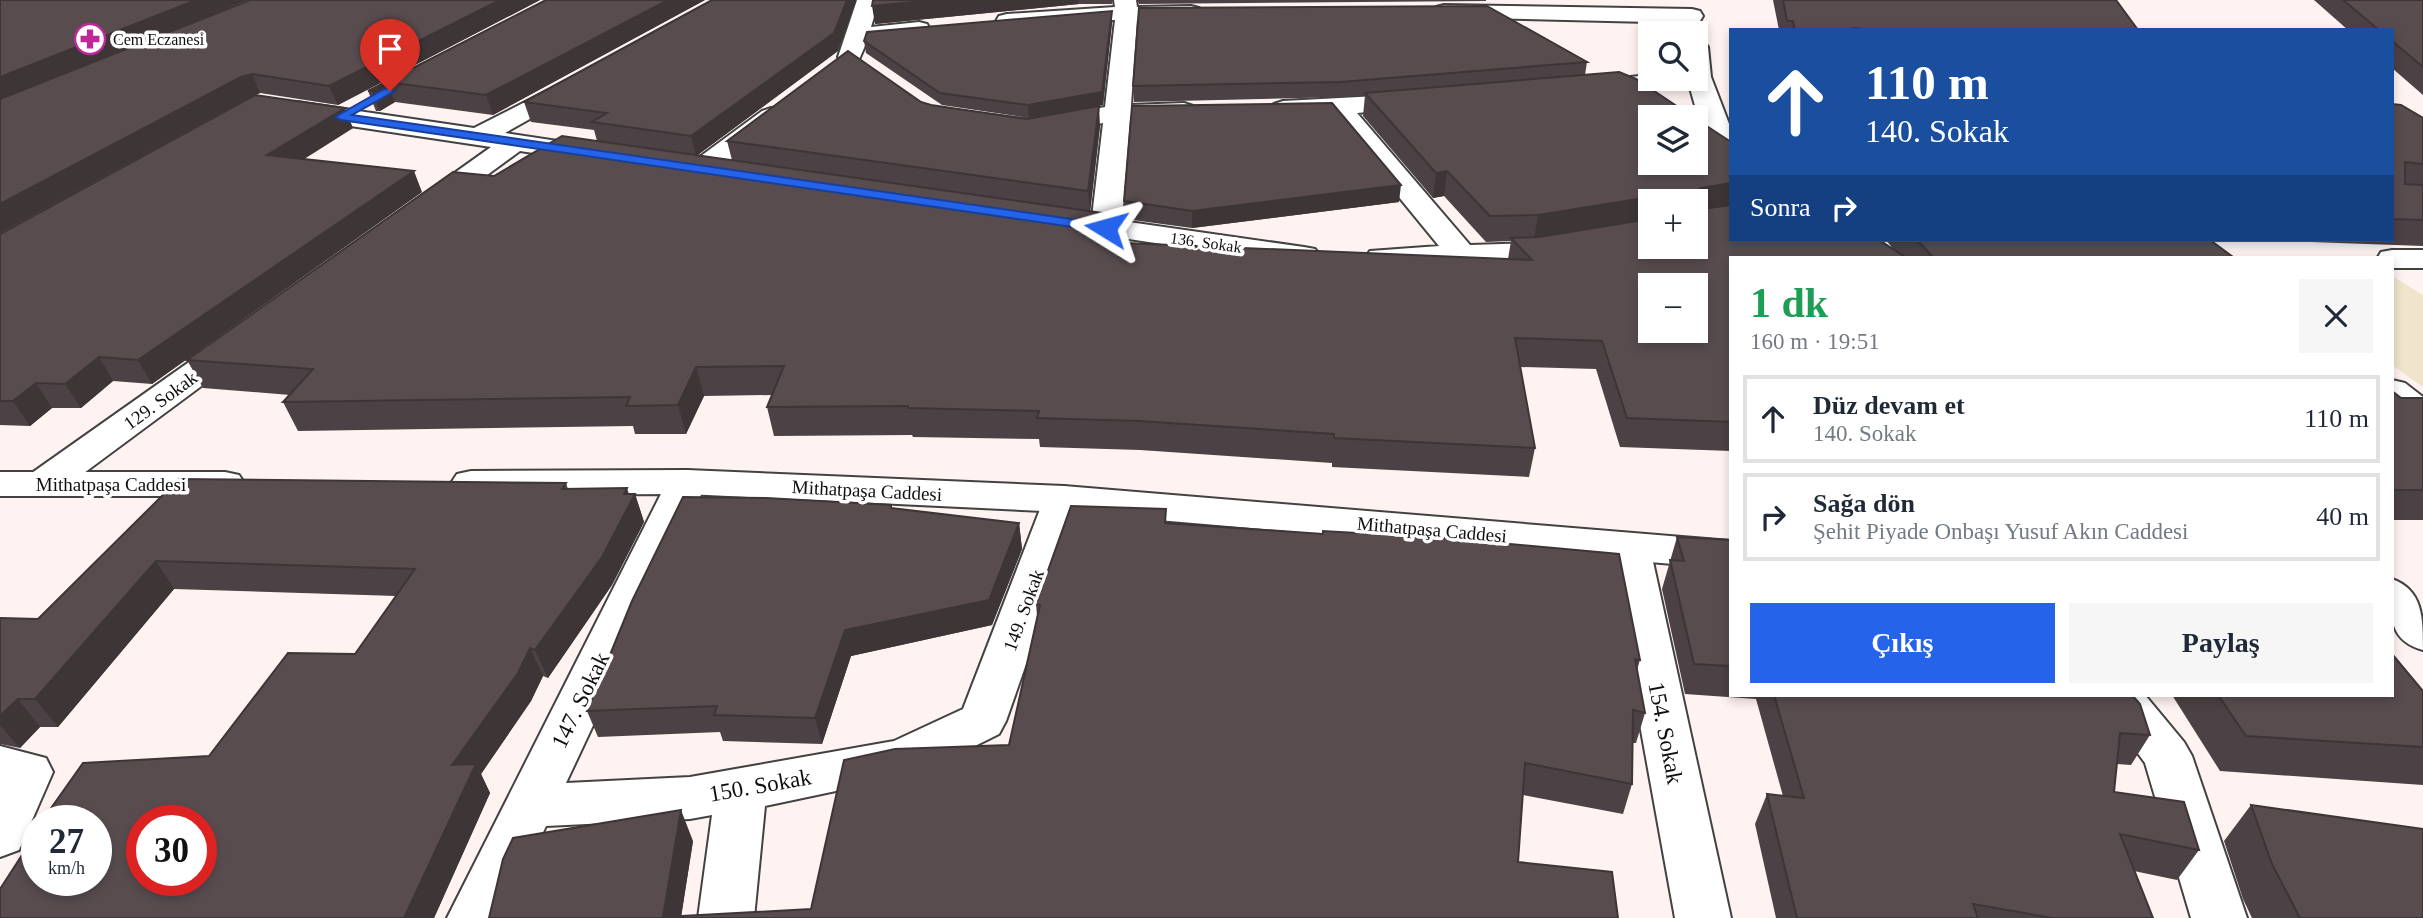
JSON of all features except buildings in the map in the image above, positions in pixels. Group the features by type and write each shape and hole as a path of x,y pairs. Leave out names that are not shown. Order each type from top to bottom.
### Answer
{"street":[{"path":"861,54 868,0"},
{"path":"1421,12 1480,6 1693,17"},
{"path":"1480,6 1538,38"},
{"path":"1106,228 1126,7"},
{"path":"983,23 1126,7 1213,12"},
{"path":"830,72 861,54 941,27"},
{"path":"1586,65 1663,105"},
{"path":"478,137 596,72"},
{"path":"1568,90 1638,84"},
{"path":"1699,91 1718,131"},
{"path":"341,117 378,97"},
{"path":"1255,110 1339,108 1433,100"},
{"path":"700,170 786,105"},
{"path":"274,106 618,158"},
{"path":"1339,108 1462,255"},
{"path":"1029,129 1116,113 1214,111"},
{"path":"402,224 514,142"},
{"path":"669,166 740,176"},
{"name":"136. Sokak","path":"1038,218 1343,259 1534,253 1638,234"},
{"path":"2394,259 2423,259"},
{"name":"129. Sokak","path":"43,484 268,321"},
{"path":"2394,392 2423,414"},
{"name":"Mithatpaşa Caddesi","path":"435,483 687,482 1064,499 1729,555"},
{"name":"147. Sokak","path":"475,918 687,482"},
{"name":"Mithatpaşa Caddesi","path":"0,484 267,484"},
{"name":"149. Sokak","path":"982,721 1064,499"},
{"name":"154. Sokak","path":"1629,548 1703,918"},
{"path":"2394,589 2423,590"},
{"path":"2394,597 2423,635"},
{"path":"2120,697 2167,756 2218,918"},
{"name":"150. Sokak","path":"528,806 690,797 741,790 903,759 982,721"},
{"path":"0,766 28,772 0,835"},
{"path":"726,918 741,790"}],"shaded area":[{"path":"2394,277 2423,295 2423,387 2394,366"}],"place":[{"name":"Cem Eczanesi","path":"90,39"}],"route":[{"path":"390,91 341,117 1106,228"}]}
